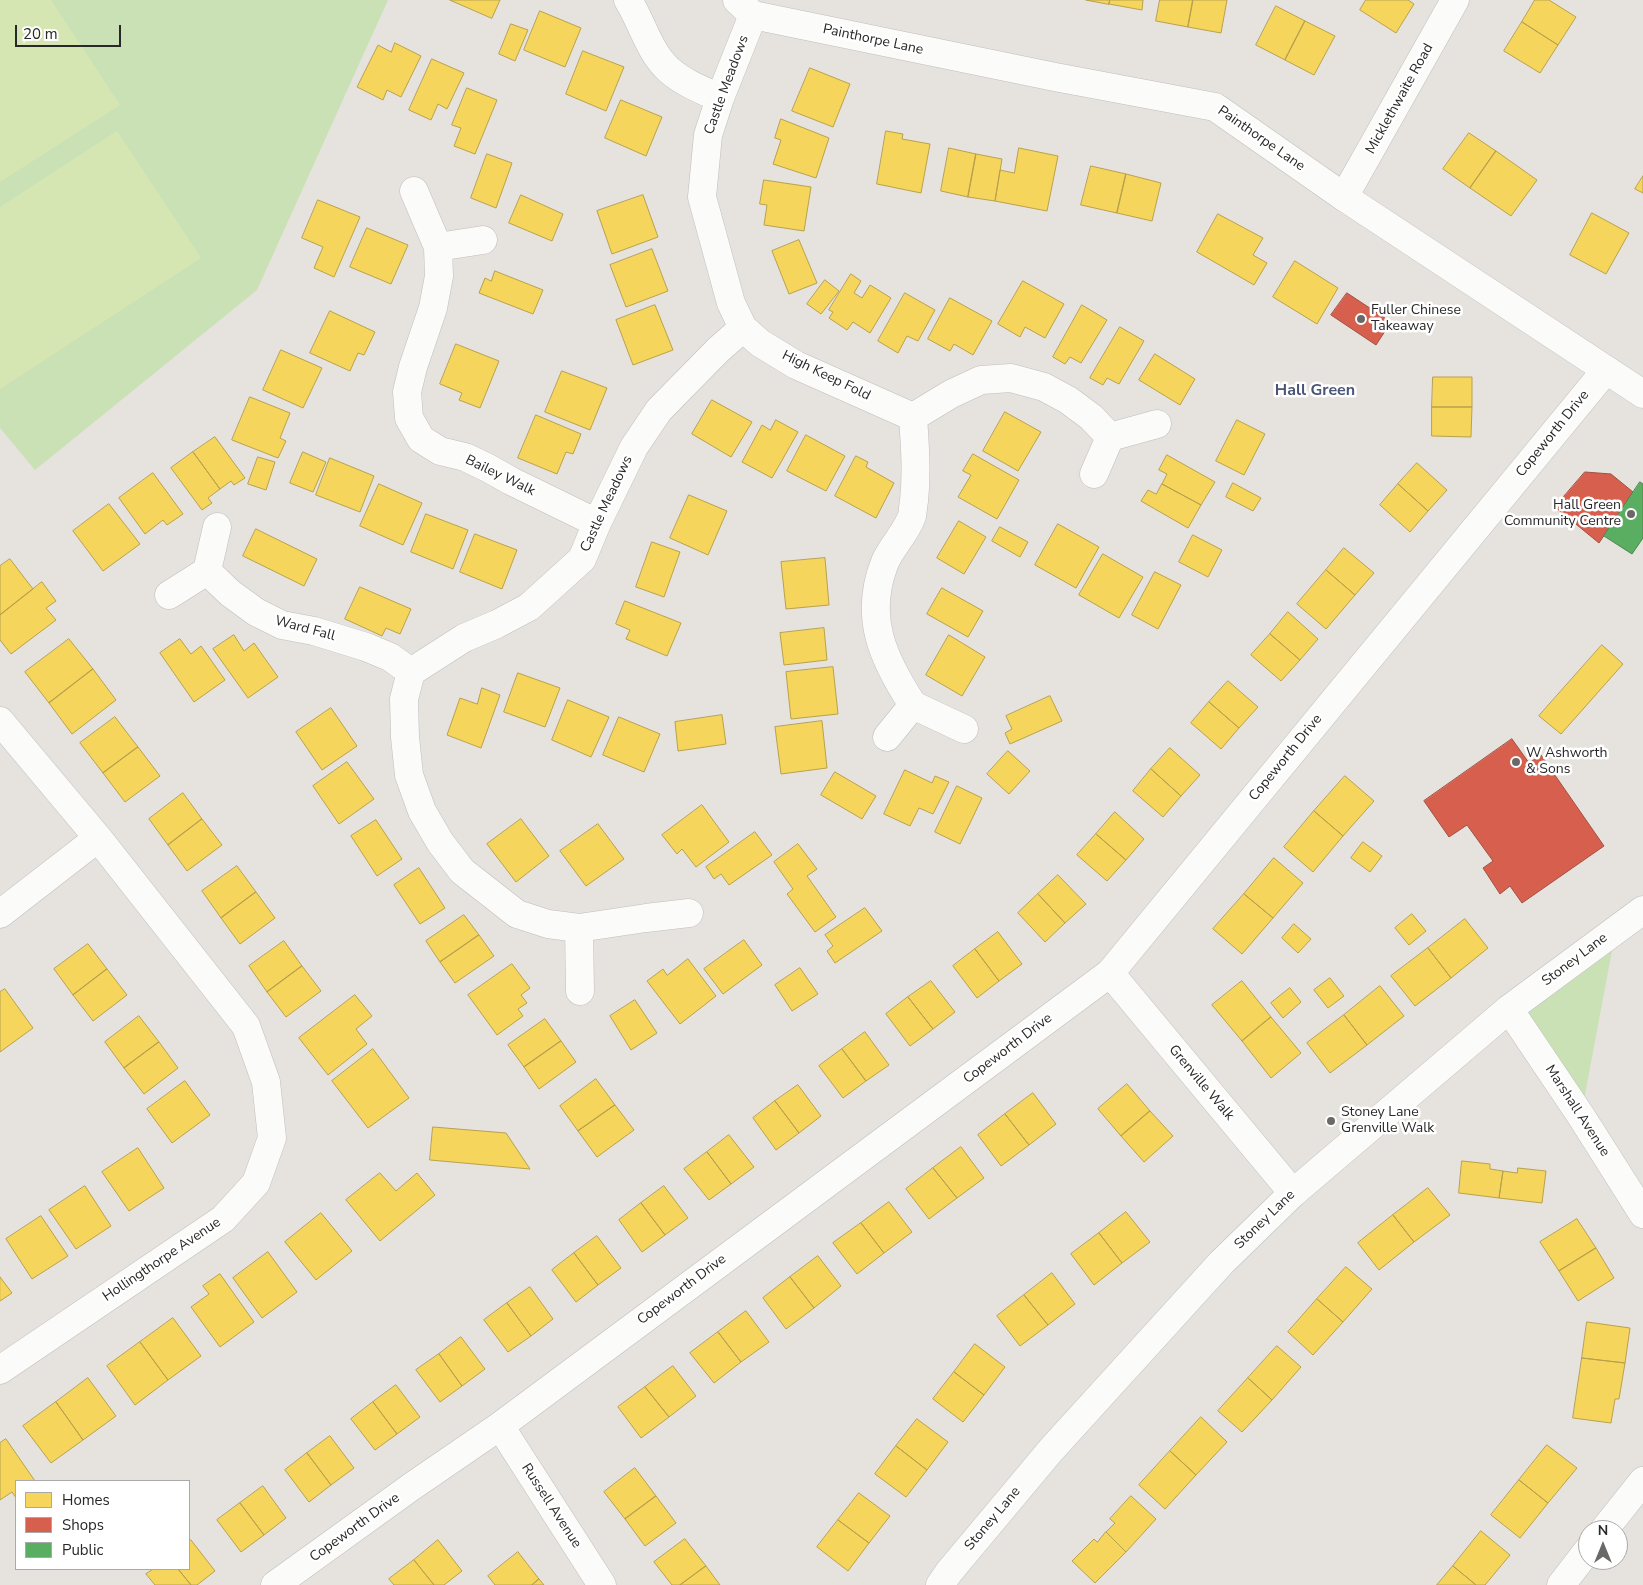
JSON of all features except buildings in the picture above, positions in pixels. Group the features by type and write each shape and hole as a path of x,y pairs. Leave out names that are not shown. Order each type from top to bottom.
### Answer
{"street":[{"path":"628,0 638,16 655,53 668,70 687,83 720,98"},
{"name":"Micklethwaite Road","path":"1344,197 1455,0"},
{"name":"Castle Meadows","path":"411,672 464,638 497,624 529,606 582,559 597,523 634,447 658,410 718,350 744,328 731,303 702,197 708,135 745,8"},
{"name":"Painthorpe Lane","path":"745,8 1054,77 1215,107 1344,197 1606,370 1639,385"},
{"name":"Bailey Walk","path":"414,191 438,247 439,276 434,308 413,367 407,392 409,418 420,439 440,451 465,457 597,523"},
{"path":"438,247 483,240"},
{"name":"High Keep Fold","path":"744,328 760,342 796,365 913,417"},
{"name":"Copeworth Drive","path":"275,1585 411,1487 500,1426 1110,973 1606,370"},
{"path":"964,730 913,705 891,669 881,646 877,621 876,589 886,560 912,515 916,481 913,417 951,394 981,380 1010,378 1044,387 1068,400 1091,417 1110,437"},
{"path":"1110,437 1157,424"},
{"path":"1094,474 1110,437"},
{"path":"169,595 207,571 217,527"},
{"name":"Ward Fall","path":"207,571 230,593 256,612 282,625 314,631 366,646 390,657 411,672"},
{"path":"411,672 404,700 409,775 422,811 440,842 462,871 517,914 548,924 579,928 689,913"},
{"path":"887,737 913,705"},
{"name":"Hollingthorpe Avenue","path":"0,721 98,838 246,1026 266,1082 272,1138 256,1183 223,1219 0,1370"},
{"path":"0,914 98,838"},
{"name":"Stoney Lane","path":"940,1585 1051,1450 1221,1263 1293,1193 1509,1009 1643,910"},
{"path":"579,928 580,990"},
{"name":"Grenville Walk","path":"1110,973 1293,1193"},
{"name":"Marshall Avenue","path":"1509,1009 1581,1116 1643,1214"},
{"name":"Russell Avenue","path":"500,1426 602,1585"},
{"path":"1612,1520 1643,1481"},
{"path":"1561,1585 1578,1563"}],"green space":[{"path":"0,0 388,0 257,290 35,470 0,428"},
{"path":"0,0 51,0 120,105 0,182"},
{"path":"117,131 201,258 0,389 0,207"},
{"path":"1616,929 1581,1116 1509,1009"}],"place":[{"name":"Fuller Chinese Takeaway","path":"1361,319"},
{"name":"Hall Green Community Centre","path":"1631,514"},
{"name":"W Ashworth & Sons","path":"1516,762"},
{"name":"Stoney Lane Grenville Walk","path":"1331,1121"}],"district":[{"name":"Hall Green","path":"1315,391"}]}
